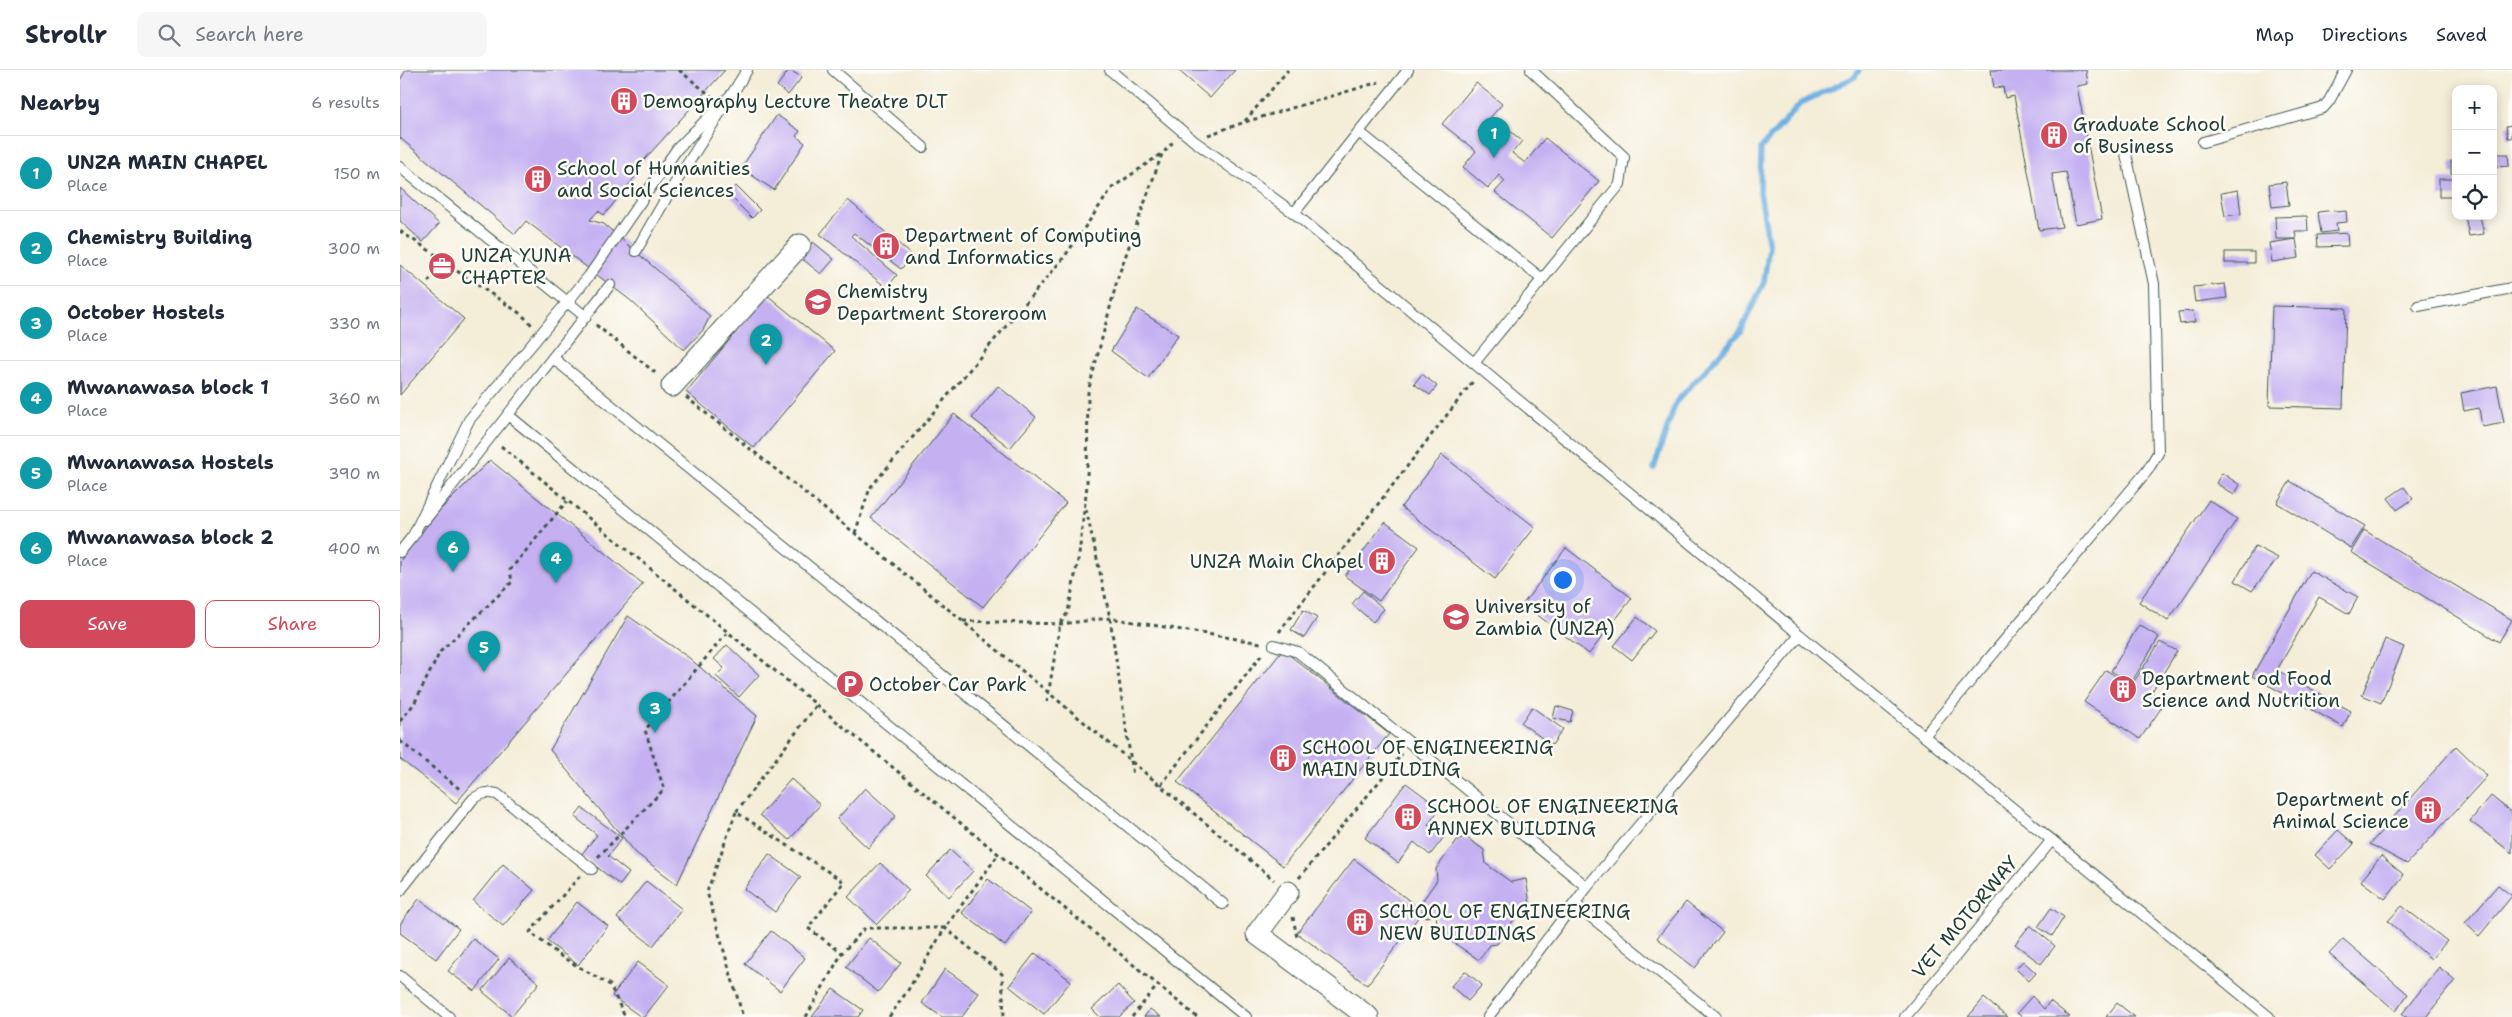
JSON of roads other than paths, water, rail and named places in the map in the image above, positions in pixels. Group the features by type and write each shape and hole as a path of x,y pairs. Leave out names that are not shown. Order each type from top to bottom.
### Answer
{"street":[{"path":"672,386 800,245"},
{"path":"1288,892 1257,934 1368,1017"}],"lane":[{"path":"636,251 669,193 747,70"},
{"path":"833,70 923,147"},
{"path":"1110,70 1194,141 1294,213 1800,635 2269,1017"},
{"path":"1474,363 1620,184 1624,157 1531,70"},
{"path":"2203,142 2323,108 2329,101 2346,70"},
{"path":"1294,213 1406,72"},
{"path":"413,536 469,420 569,303 677,149 733,93"},
{"path":"1359,132 1542,279"},
{"path":"1924,736 2147,471 2158,454 2154,284 2126,154"},
{"path":"400,167 586,317"},
{"path":"400,552 610,285"},
{"path":"2418,306 2512,288"},
{"path":"553,358 1223,904"},
{"path":"508,415 1246,1017"},
{"path":"1488,1017 1587,887 1800,635"},
{"path":"1272,644 1298,652 1587,887"},
{"path":"400,891 473,799 481,793 497,794 590,868"},
{"name":"VET MOTORWAY","path":"1905,1017 2052,840"},
{"path":"1575,904 1716,1017"},
{"path":"400,976 449,1017"}],"waterway":[{"path":"1654,468 1676,402 1740,332 1764,282 1769,246 1760,192 1761,148 1801,103 1855,77 1859,70"}],"place":[{"name":"Demography Lecture Theatre DLT","path":"624,101"},
{"name":"Graduate School of Business","path":"2054,135"},
{"name":"UNZA MAIN CHAPEL","path":"1494,158"},
{"name":"School of Humanities and Social Sciences","path":"538,179"},
{"name":"Department of Computing and Informatics","path":"886,246"},
{"name":"UNZA YUNA CHAPTER","path":"442,266"},
{"name":"Chemistry Department Storeroom","path":"818,302"},
{"name":"Chemistry Building","path":"766,365"},
{"name":"UNZA Main Chapel","path":"1382,561"},
{"name":"Mwanawasa block 2","path":"453,572"},
{"name":"Mwanawasa block 1","path":"556,583"},
{"name":"University of Zambia (UNZA)","path":"1456,617"},
{"name":"Mwanawasa Hostels","path":"484,672"},
{"name":"October Car Park","path":"850,684"},
{"name":"Department od Food Science and Nutrition","path":"2123,689"},
{"name":"October Hostels","path":"655,733"},
{"name":"SCHOOL OF ENGINEERING MAIN BUILDING","path":"1283,758"},
{"name":"Department of Animal Science","path":"2428,810"},
{"name":"SCHOOL OF ENGINEERING ANNEX BUILDING","path":"1408,817"},
{"name":"SCHOOL OF ENGINEERING NEW BUILDINGS","path":"1360,922"}]}
